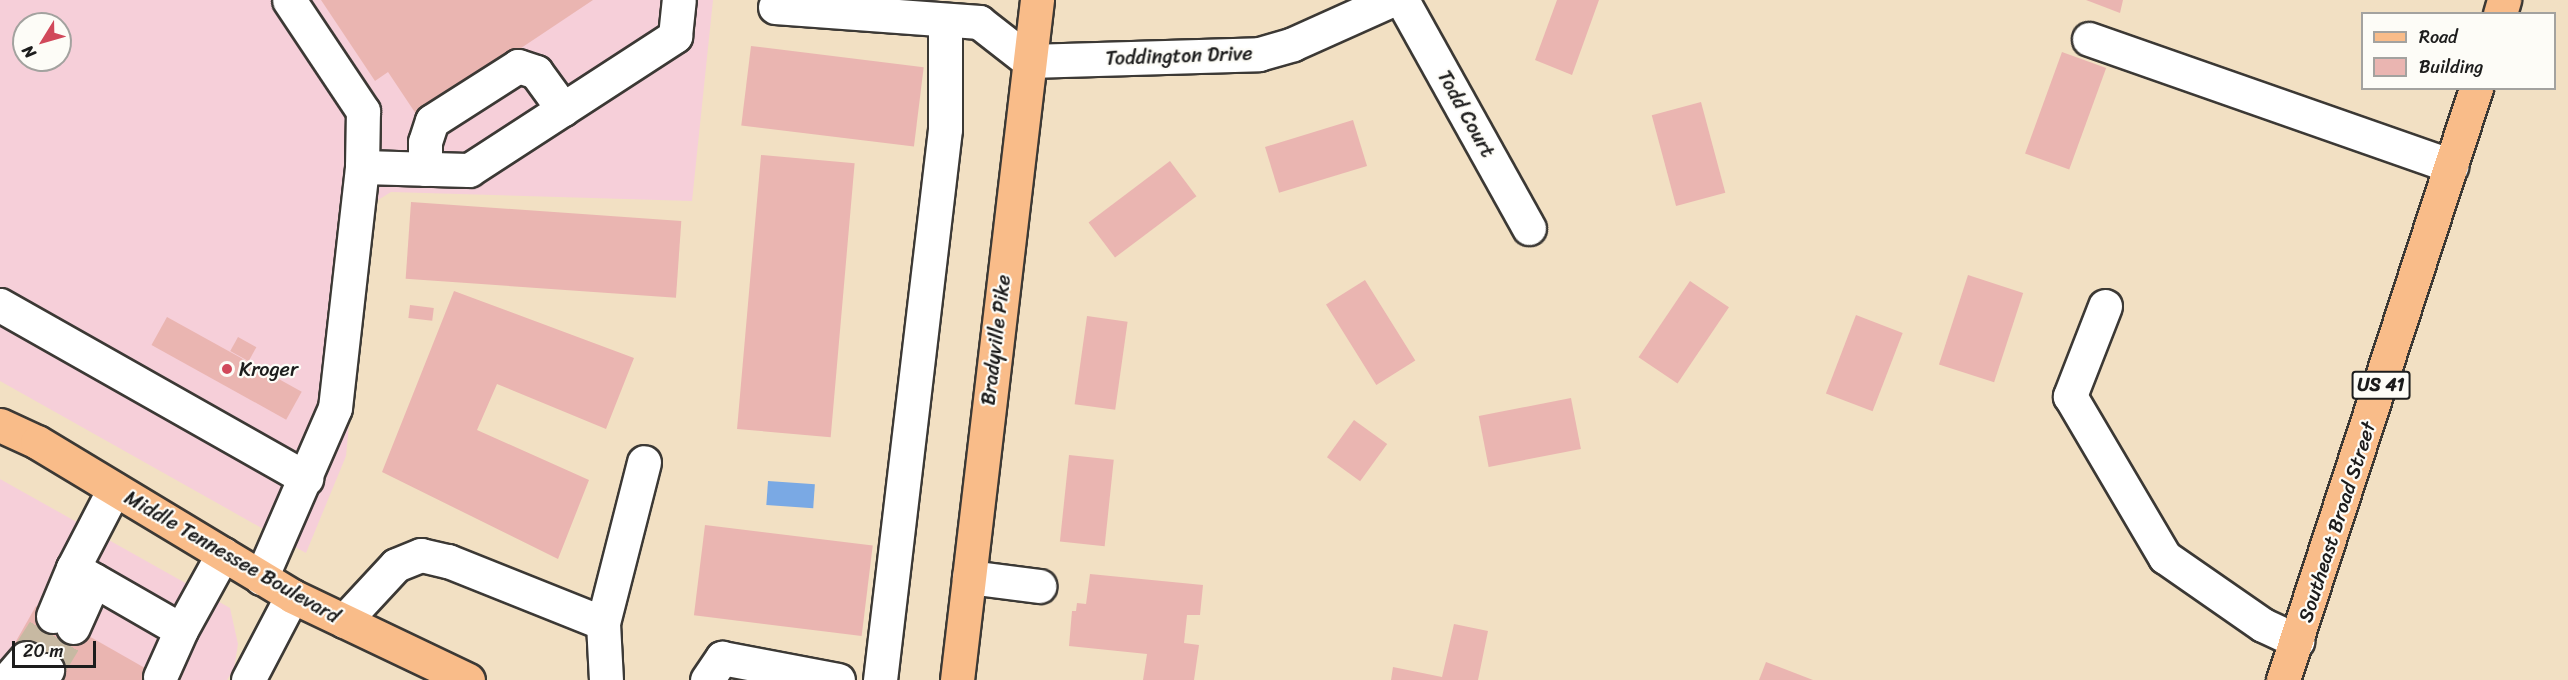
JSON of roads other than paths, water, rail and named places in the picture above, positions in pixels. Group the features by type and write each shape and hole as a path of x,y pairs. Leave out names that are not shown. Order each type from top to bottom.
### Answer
{"main road":[{"name":"Bradyville Pike","path":"957,680 1037,0"},
{"name":"Southeast Broad Street","path":"2283,680 2298,641 2475,90"},
{"name":"Middle Tennessee Boulevard","path":"0,425 114,489 292,596 468,680"}],"street":[{"path":"261,578 335,408 362,167 363,111 289,0"},
{"path":"362,167 469,170 675,36 679,0"},
{"name":"Toddington Drive","path":"1029,61 1259,54 1293,44 1391,0"},
{"name":"Todd Court","path":"1402,0 1529,228"},
{"path":"775,7 979,22 1029,61"},
{"path":"880,680 945,129 945,20"},
{"path":"2089,39 2451,165"},
{"path":"425,169 425,142 432,121 499,75 518,66 536,72 563,109"},
{"path":"0,305 306,478"},
{"path":"2105,306 2070,396 2165,557 2263,625 2298,641"},
{"path":"606,680 603,623 645,462"},
{"path":"63,622 114,489"},
{"path":"171,678 181,630 223,554"},
{"path":"344,621 396,565 421,555 448,561 603,623"},
{"path":"83,574 181,630"},
{"path":"969,577 1039,586"},
{"path":"248,680 292,596"},
{"path":"707,680 722,658 838,680"}],"water":[{"path":"768,481 815,484 813,508 766,505"}],"tunnel":[{"path":"26,658 53,616"},
{"path":"47,670 73,627"}],"place":[{"name":"Kroger","path":"227,369"}]}
